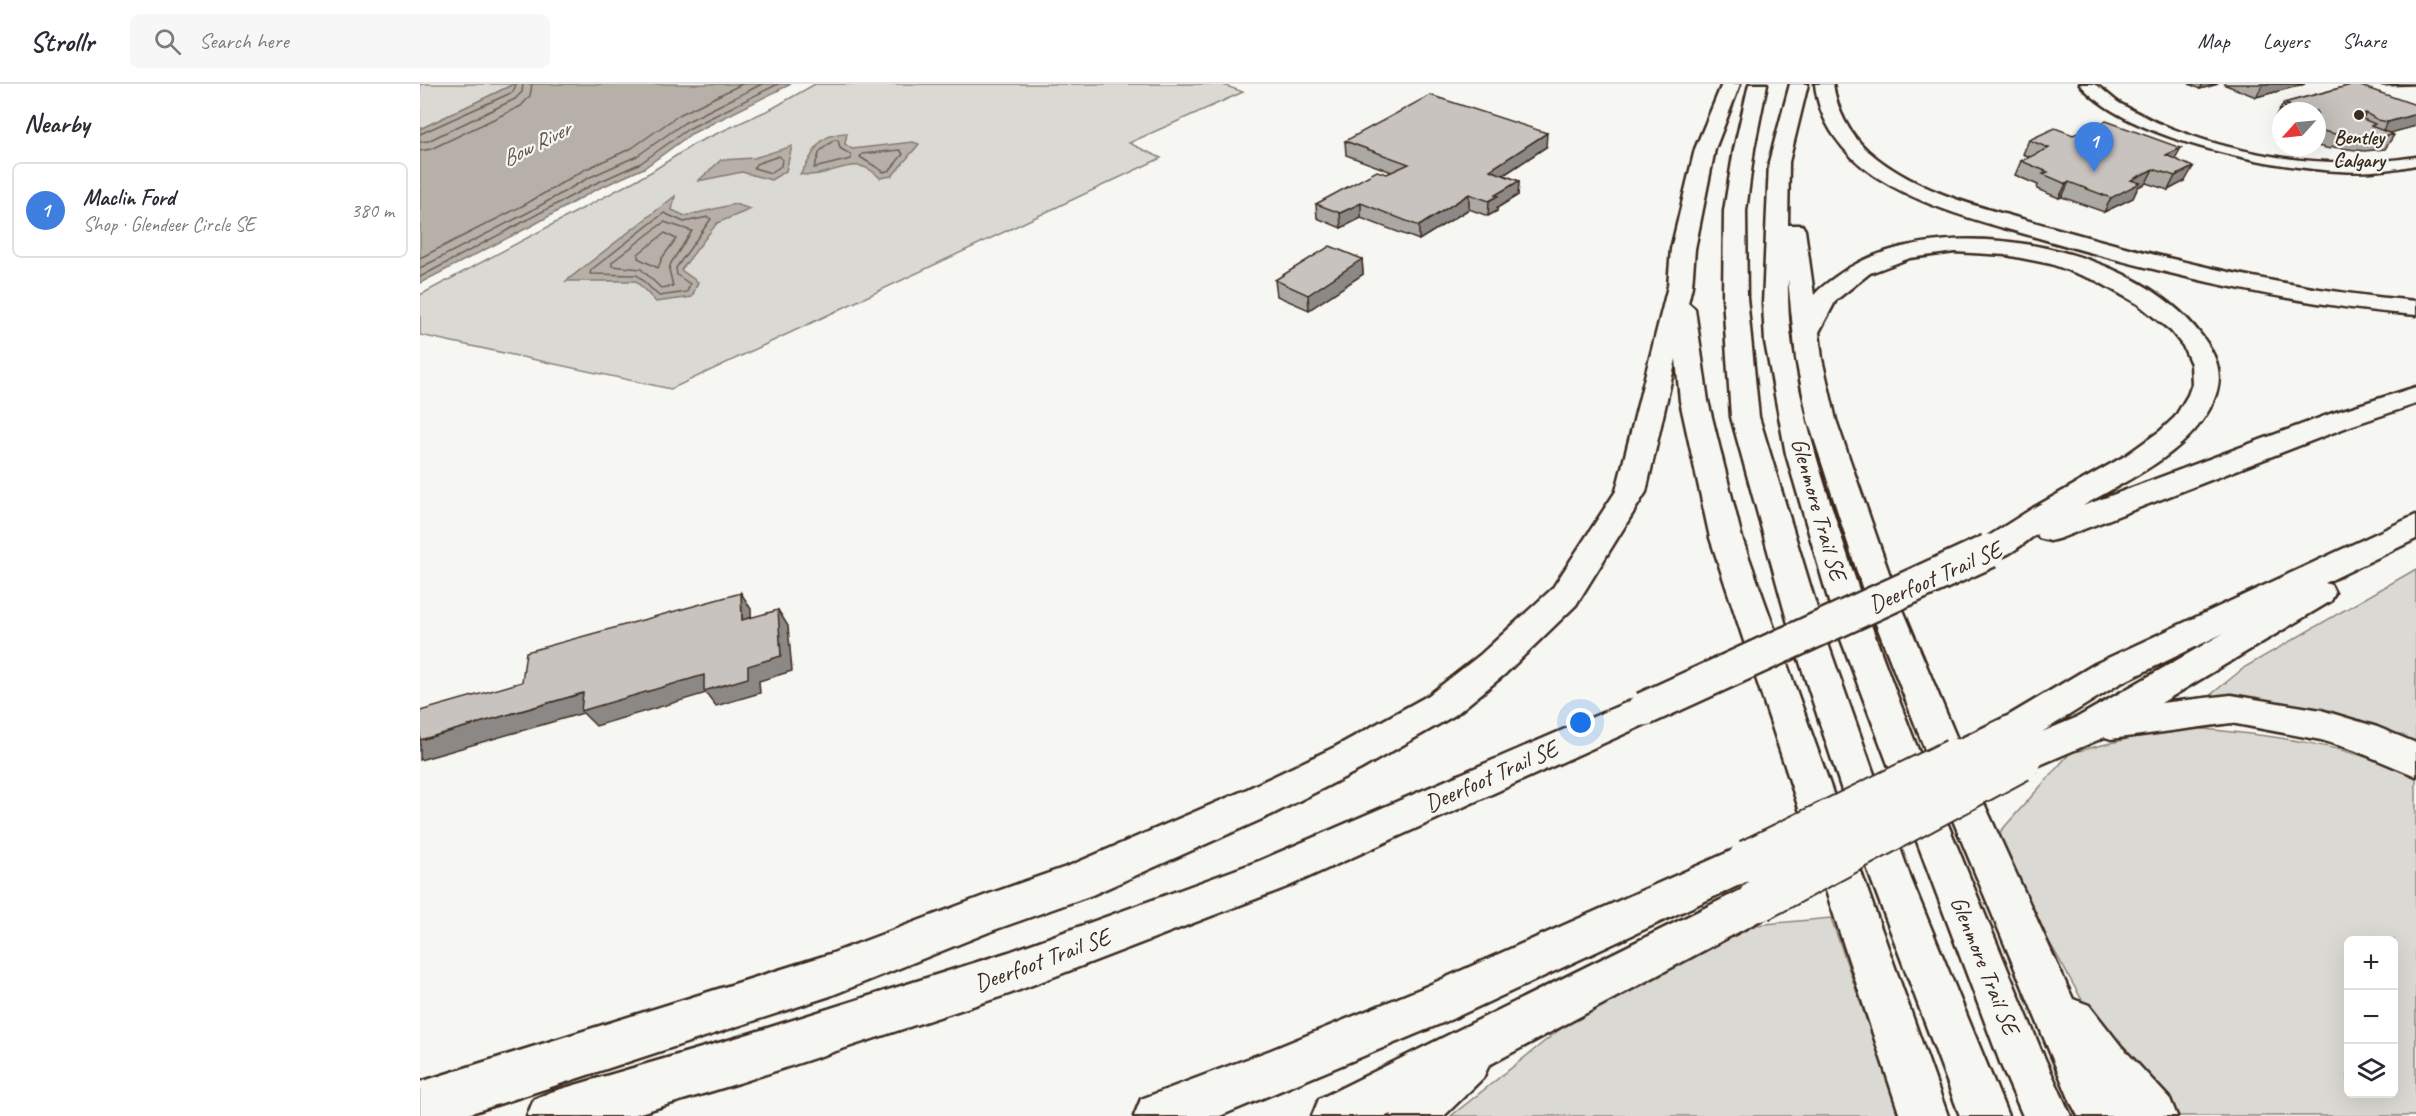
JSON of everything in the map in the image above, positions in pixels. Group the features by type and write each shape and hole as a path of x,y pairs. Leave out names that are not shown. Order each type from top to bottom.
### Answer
{"highway":[{"path":"420,1106 830,975 988,913 1078,882 1257,804 1366,748 1442,705 1492,665 1564,597 1631,492 1680,286 1683,249 1705,149 1731,84"},
{"name":"Glenmore Trail SE","path":"1758,84 1744,149 1735,211 1735,297 1745,417 1809,638 1891,879 1984,1116"},
{"name":"Glenmore Trail SE","path":"1799,84 1779,162 1775,304 1779,342 1800,454 1853,626 1956,892 2047,1116"},
{"path":"1824,84 1832,117 1846,140 1862,156 1899,180 1953,205 2205,277 2323,300 2416,308"},
{"path":"1779,162 1790,180 1796,256 1809,359 1822,420 1880,593 1964,801 2103,1116"},
{"path":"1807,330 1825,296 1843,280 1870,264 1896,254 1921,249 1970,245 2047,255 2102,273 2158,303 2185,331 2200,352 2206,367 2206,384 2197,406 2179,432 2125,468 1989,551"},
{"path":"1680,286 1694,401 1726,538 1924,1116"},
{"name":"Deerfoot Trail SE","path":"551,1116 739,1060 1009,974 1273,874 1644,709 1989,551 2340,420 2416,395"},
{"path":"1336,1116 1492,1039 1754,881 2021,743 2107,674 2416,526"},
{"path":"2091,727 2193,669 2416,535"},
{"path":"2021,743 2091,727 2231,709 2321,724 2364,738 2416,760"},
{"path":"1158,1116 1271,1073 1436,1004 1754,881"},
{"path":"2043,984 2105,1062 2153,1116"},
{"path":"1414,1116 1428,1099 1492,1039"}],"street":[{"path":"2086,84 2110,104 2136,119 2224,150 2291,162 2332,166 2390,166 2416,161"}],"shaded area":[{"path":"420,84 514,84 420,129"},
{"path":"815,84 1221,84 1243,92 1129,143 1161,158 671,389 420,335 420,295 651,172 694,144 773,108"},
{"path":"2416,569 2416,750 2258,703 2208,697 2245,667"},
{"path":"2194,728 2279,738 2335,749 2389,765 2416,776 2416,1116 2180,1116 2167,1103 2082,1000 2006,864 2000,832 2070,753 2151,733"},
{"path":"1831,918 1900,1116 1451,1116 1574,1018 1755,925"}],"water":[{"name":"Bow River","path":"514,84 791,84 691,134 644,168 595,190 535,224 420,283 420,129"},
{"path":"847,133 845,144 852,149 913,142 919,144 892,176 880,178 861,166 851,166 821,174 800,174 822,141 836,134"},
{"path":"792,146 786,171 771,180 742,172 698,181 721,160 754,158"},
{"path":"675,196 672,210 685,216 735,204 751,209 717,223 681,270 698,282 692,297 656,302 636,281 566,281"}],"building":[{"path":"2355,84 2416,105 2416,114 2388,122 2378,120 2366,113 2356,116 2375,124 2371,126 2394,135 2373,137 2341,133 2339,135 2326,132 2326,102 2288,102"},
{"path":"1430,95 1547,133 1490,170 1519,181 1489,201 1469,194 1419,226 1361,203 1340,213 1316,204 1377,171 1387,174 1409,164 1345,141"},
{"path":"2106,121 2181,148 2166,155 2193,167 2175,176 2153,169 2131,180 2140,183 2111,198 2069,182 2066,184 2043,174 2048,172 2021,161 2049,148 2029,140 2055,128 2073,135"},
{"path":"1330,246 1362,259 1308,295 1275,280"},
{"path":"741,593 742,620 778,610 781,656 748,666 748,678 704,691 704,675 581,711 583,693 420,740 420,711 522,682 526,652"}],"place":[{"name":"Bentley Calgary","path":"2359,115"},
{"name":"Maclin Ford","path":"2094,172"}]}
